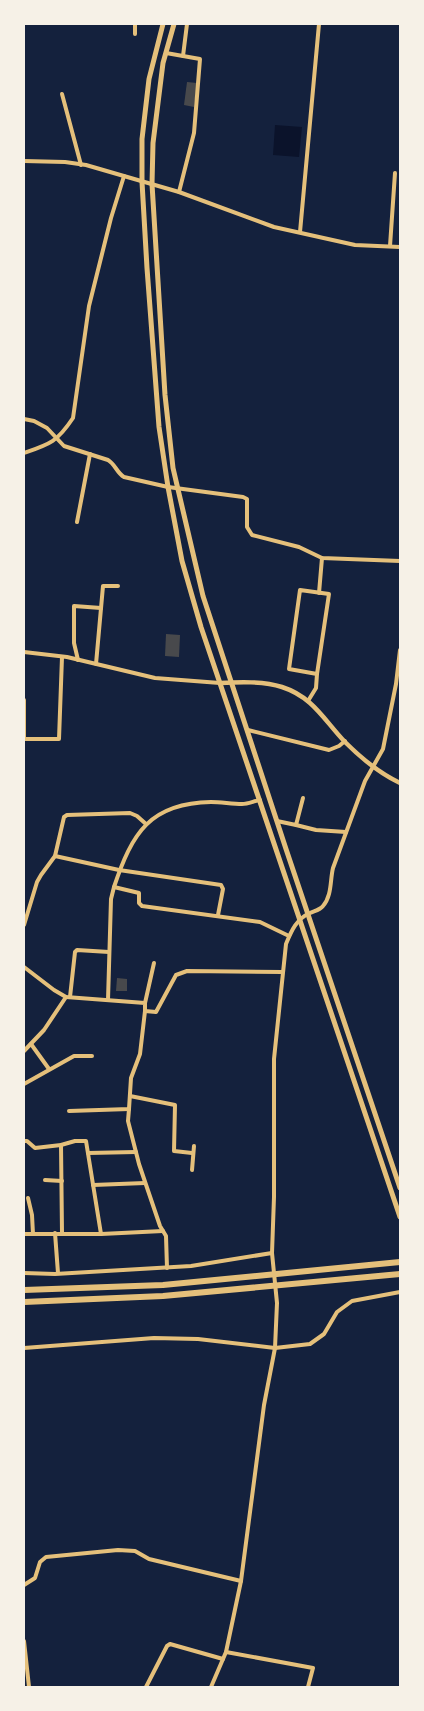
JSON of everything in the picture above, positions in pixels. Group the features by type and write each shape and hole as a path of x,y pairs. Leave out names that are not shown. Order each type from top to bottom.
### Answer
{"highway":[{"path":"24,1290 163,1285 400,1262"},
{"path":"24,1302 163,1296 400,1274"}],"main road":[{"path":"163,24 149,79 144,112 142,182 159,427 182,561 220,683 400,1217"},
{"path":"174,24 163,63 153,143 152,184 168,437 176,488 198,580 400,1188"}],"street":[{"path":"135,24 135,34"},
{"path":"183,56 187,24"},
{"path":"300,232 319,24"},
{"path":"166,52 200,59 194,133 179,192"},
{"path":"62,94 81,165"},
{"path":"24,161 65,162 81,165 179,192 274,227 355,245 400,247"},
{"path":"390,246 395,174"},
{"path":"24,453 52,443 73,418 89,306 111,218 124,176"},
{"path":"24,419 34,421 47,428 64,446 112,463 124,477 176,488 243,496 247,499 247,527 252,535 299,548 322,558 400,561"},
{"path":"77,522 90,454"},
{"path":"319,593 322,558"},
{"path":"96,664 103,586 118,586"},
{"path":"308,701 316,688 329,594 300,590 289,668 317,674"},
{"path":"78,660 74,643 74,606 101,608"},
{"path":"211,1687 226,1652 240,1580 264,1405 275,1348 278,1303 272,1255 274,1059 286,944 292,929 300,919 323,906 330,892 331,878 346,832 365,781 382,749 396,684 400,650"},
{"path":"24,652 78,660 155,678 280,686 308,701 321,713 345,742 373,767 400,783"},
{"path":"24,700 24,739 59,739 62,657"},
{"path":"248,730 329,750 345,742"},
{"path":"296,825 303,798"},
{"path":"108,1000 111,899 119,870 129,848 146,824 160,813 183,805 212,802 242,804 260,800"},
{"path":"24,925 37,882 55,856 62,820 67,815 130,813 146,824"},
{"path":"278,821 316,830 346,832"},
{"path":"55,856 119,870 221,885 223,889 218,915"},
{"path":"114,887 139,892 139,903 142,906 263,922 289,936"},
{"path":"24,1052 44,1030 68,997 73,954 77,950 109,952"},
{"path":"154,963 144,1004 145,1011 140,1054 131,1078 128,1121 145,1183 166,1236 167,1268"},
{"path":"24,967 54,990 68,997 144,1004"},
{"path":"145,1011 156,1012 176,974 187,971 282,972"},
{"path":"31,1044 49,1069"},
{"path":"24,1084 74,1056 92,1056"},
{"path":"130,1096 175,1105 174,1151 192,1153"},
{"path":"68,1110 129,1109"},
{"path":"24,1141 27,1141 35,1148 86,1141 101,1234"},
{"path":"61,1145 62,1233"},
{"path":"192,1170 194,1146"},
{"path":"88,1153 136,1152"},
{"path":"45,1180 62,1181"},
{"path":"93,1184 145,1183"},
{"path":"28,1198 32,1214 33,1234"},
{"path":"24,1234 101,1234 163,1231"},
{"path":"55,1233 58,1273"},
{"path":"24,1273 167,1268 272,1255"},
{"path":"24,1348 154,1338 198,1339 275,1348 310,1344 324,1334 337,1312 352,1301 400,1292"},
{"path":"24,1585 35,1578 40,1562 46,1558 118,1550 135,1551 149,1559 240,1580"},
{"path":"24,1641 29,1687"},
{"path":"146,1687 167,1646 170,1644 223,1659"},
{"path":"226,1652 313,1668 308,1687"}],"water":[{"path":"275,125 302,127 299,157 273,155"}],"building":[{"path":"187,82 197,83 194,107 184,105"},
{"path":"166,634 180,635 179,657 165,656"},
{"path":"117,978 127,979 127,991 116,991"}]}
